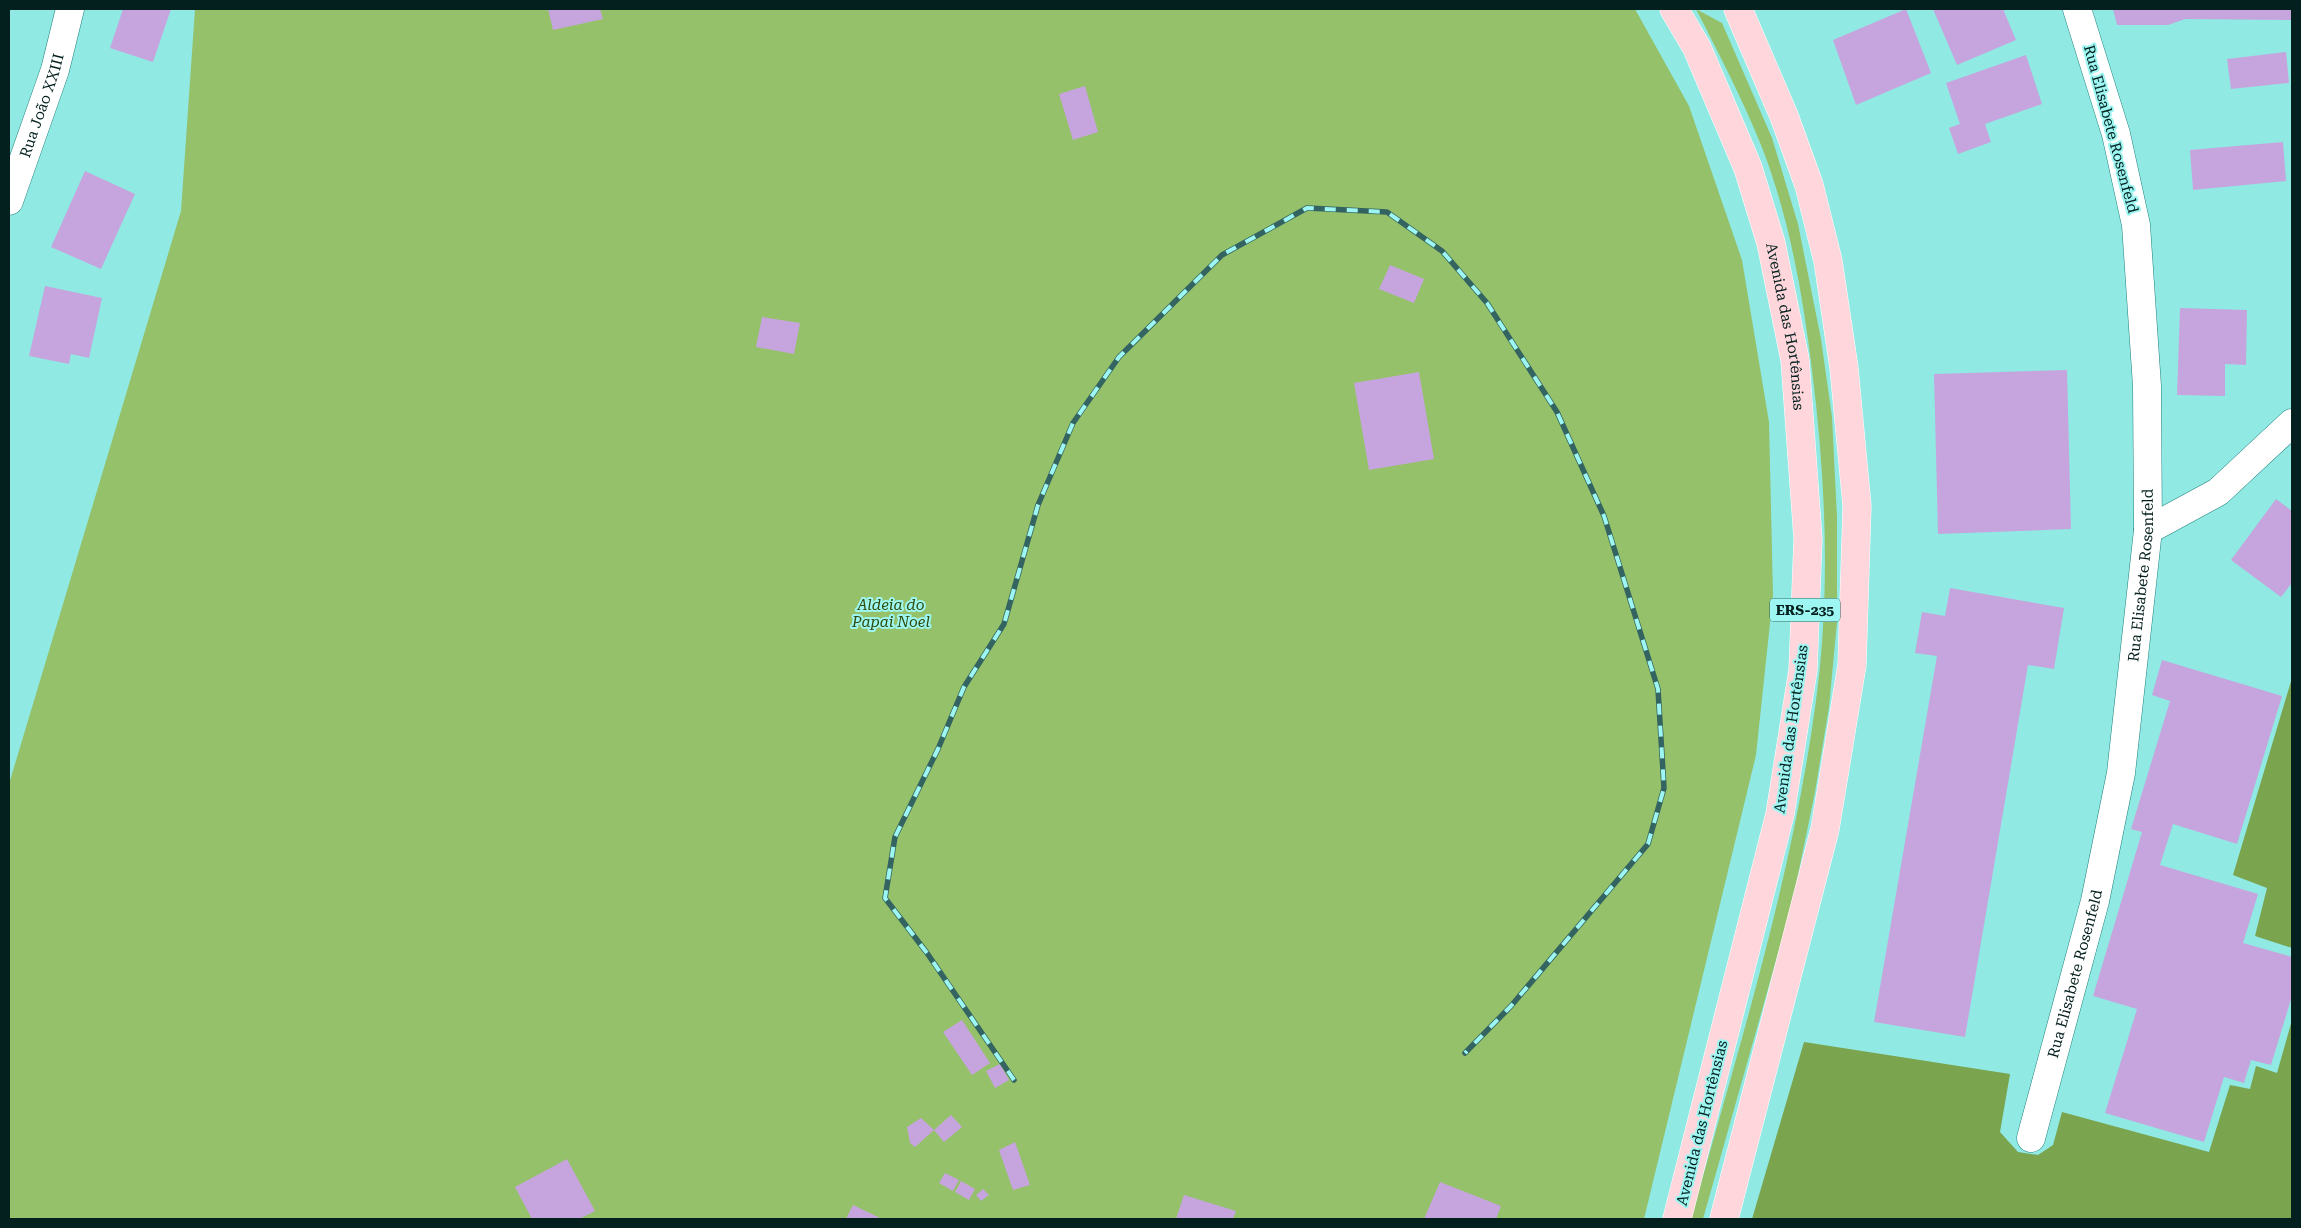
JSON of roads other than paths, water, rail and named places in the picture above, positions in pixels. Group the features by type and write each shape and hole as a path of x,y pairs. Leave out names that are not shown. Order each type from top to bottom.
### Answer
{"main road":[{"name":"Avenida das Hortênsias","path":"1674,9 1697,48 1748,168 1771,243 1795,360 1808,539 1803,670 1780,814 1677,1219"},
{"name":"ERS-235","path":"1724,1219 1826,829 1852,665 1857,506 1844,368 1828,261 1809,185 1784,116 1738,9"}],"street":[{"name":"Rua João XXIII","path":"9,201 54,70 70,9"},
{"name":"Rua Elisabete Rosenfeld","path":"2031,1138 2095,900 2121,773 2148,530 2147,386 2136,225 2116,134 2077,9"},
{"path":"2148,530 2218,492 2292,423"}],"railway":[{"path":"1014,1080 927,953 885,898 895,837 938,749 964,687 1004,624 1038,505 1073,423 1119,357 1222,255 1307,208 1387,212 1442,251 1487,303 1557,412 1604,516 1658,689 1664,788 1648,844 1511,1006 1465,1053"}],"park label":[{"name":"Aldeia do Papai Noel","path":"891,614"}]}
